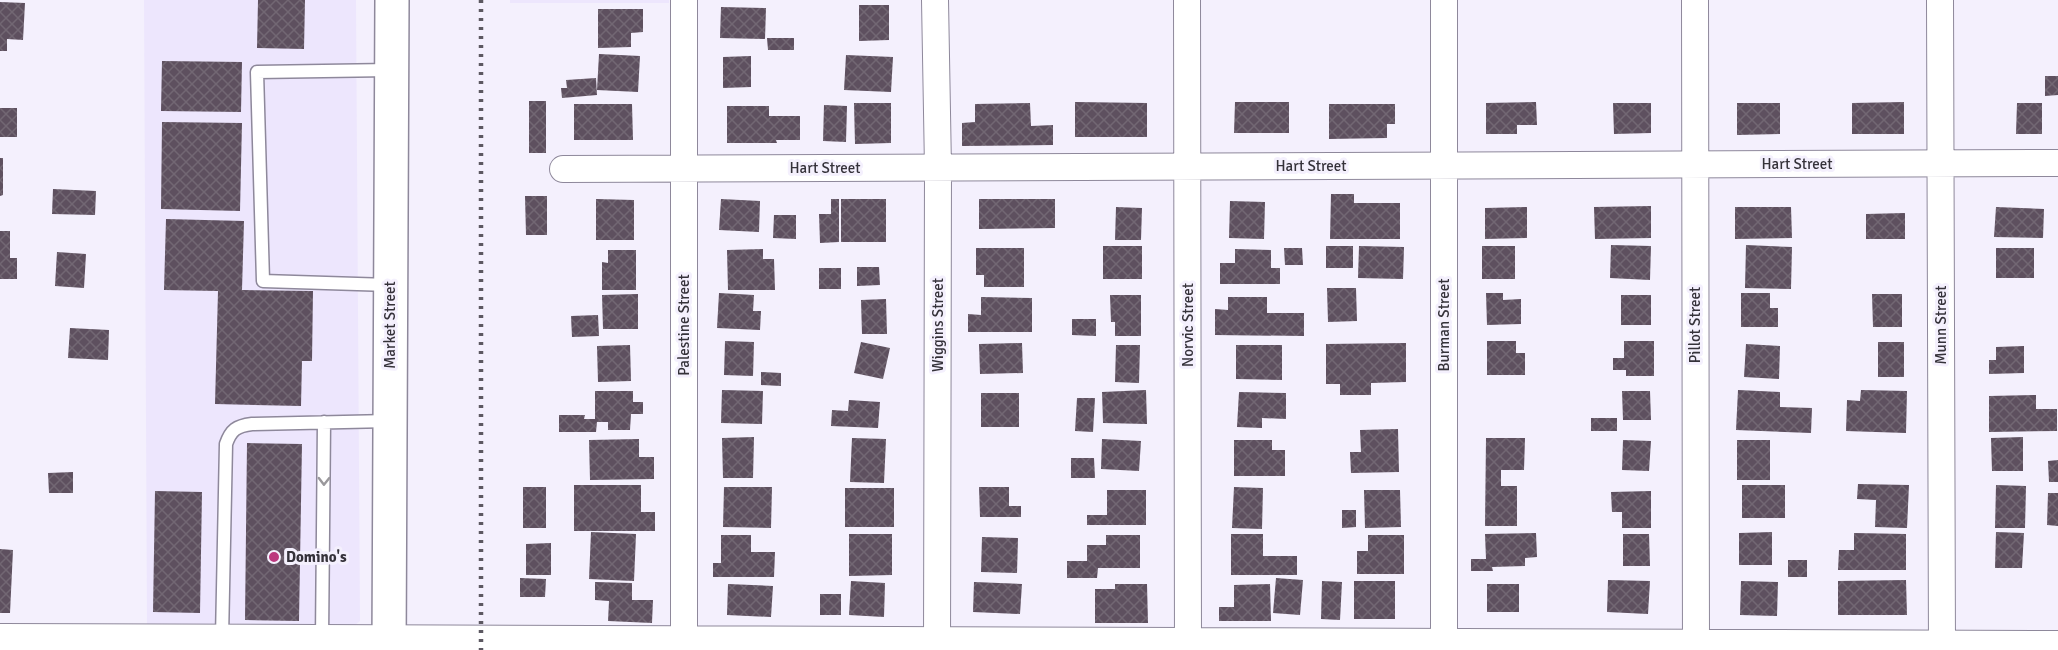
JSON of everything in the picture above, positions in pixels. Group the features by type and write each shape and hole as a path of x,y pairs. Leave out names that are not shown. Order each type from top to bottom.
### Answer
{"main road":[{"name":"Market Street","path":"389,644 392,0"}],"street":[{"name":"Palestine Street","path":"684,0 684,645"},
{"name":"Wiggins Street","path":"935,0 938,168 938,645"},
{"name":"Norvic Street","path":"1187,0 1188,646"},
{"name":"Burman Street","path":"1444,0 1444,646"},
{"name":"Pillot Street","path":"1695,0 1696,646"},
{"name":"Munn Street","path":"1940,0 1942,647"},
{"name":"Hart Street","path":"563,169 2058,163"},
{"path":"0,637 121,644 222,638 322,639 389,644 684,645 1942,647 2058,644"}],"lane":[{"path":"390,285 263,282 257,72 391,70"},
{"path":"222,638 226,444 230,432 239,426 252,424 390,421"},
{"path":"322,639 324,422"}],"shaded area":[{"path":"144,0 356,0 360,621 348,631 147,630"},
{"path":"510,0 669,0 669,3 510,3"}],"building":[{"path":"258,0 305,0 304,49 257,48"},
{"path":"0,2 25,3 23,40 7,39 7,51 0,51"},
{"path":"859,5 889,5 889,40 859,41"},
{"path":"721,7 766,8 765,39 720,38"},
{"path":"598,9 643,9 643,32 631,33 631,47 598,48"},
{"path":"767,38 794,38 794,50 768,50"},
{"path":"599,54 640,56 638,92 597,90"},
{"path":"846,55 893,57 891,92 844,90"},
{"path":"751,56 751,87 723,88 723,57"},
{"path":"162,61 242,62 241,112 161,111"},
{"path":"2045,76 2058,76 2058,95 2045,96"},
{"path":"596,78 597,95 562,98 561,88 567,88 566,80"},
{"path":"529,101 546,101 546,153 529,153"},
{"path":"1075,102 1147,103 1147,137 1075,137"},
{"path":"1235,102 1289,102 1289,133 1234,133"},
{"path":"1536,102 1537,125 1517,125 1517,134 1486,134 1486,103"},
{"path":"1904,102 1904,134 1852,134 1852,103"},
{"path":"854,103 891,103 891,143 855,144"},
{"path":"1030,103 1031,126 1053,125 1053,145 962,146 962,123 975,122 975,104"},
{"path":"1613,103 1651,103 1651,133 1614,134"},
{"path":"1737,103 1780,103 1780,134 1737,135"},
{"path":"2017,103 2042,103 2042,134 2016,134"},
{"path":"574,104 632,104 633,140 574,140"},
{"path":"1329,104 1395,104 1395,124 1387,124 1387,138 1329,139"},
{"path":"824,105 847,106 846,142 823,141"},
{"path":"727,106 769,106 769,116 800,116 800,140 776,140 777,143 727,143"},
{"path":"0,108 17,108 17,137 0,137"},
{"path":"162,122 242,123 240,211 161,209"},
{"path":"0,158 3,158 3,195 0,196"},
{"path":"53,189 96,191 95,215 52,214"},
{"path":"1331,194 1354,194 1354,203 1400,203 1400,239 1330,239"},
{"path":"525,196 547,196 547,235 526,235"},
{"path":"596,199 634,200 634,240 596,240"},
{"path":"721,199 760,201 759,232 719,230"},
{"path":"831,199 839,199 839,242 820,243 819,214 831,214"},
{"path":"841,199 886,199 886,242 841,242"},
{"path":"979,199 1055,199 1055,228 979,229"},
{"path":"1230,201 1265,202 1264,239 1229,238"},
{"path":"1651,206 1651,238 1595,239 1594,207"},
{"path":"1116,207 1142,208 1141,240 1115,240"},
{"path":"1527,207 1527,238 1485,239 1485,208"},
{"path":"1735,207 1791,207 1792,238 1735,239"},
{"path":"1996,207 2044,209 2043,238 1994,237"},
{"path":"1905,213 1905,239 1866,239 1866,214"},
{"path":"774,215 796,215 796,239 773,238"},
{"path":"166,219 244,221 242,290 313,291 312,361 302,361 301,406 215,404 218,291 164,290"},
{"path":"0,231 10,231 10,258 17,258 17,279 0,279"},
{"path":"1611,245 1651,246 1650,280 1610,278"},
{"path":"1746,245 1792,247 1791,289 1745,288"},
{"path":"1103,246 1142,246 1142,279 1103,279"},
{"path":"1326,246 1353,246 1353,268 1326,268"},
{"path":"1359,246 1404,247 1403,279 1358,278"},
{"path":"1482,246 1515,246 1515,279 1482,279"},
{"path":"976,248 1024,248 1024,287 984,287 984,275 976,275"},
{"path":"1284,248 1302,248 1303,265 1285,265"},
{"path":"1996,248 2034,248 2034,278 1996,278"},
{"path":"763,249 763,259 774,259 775,290 728,290 727,250"},
{"path":"1235,249 1271,250 1271,268 1280,268 1280,284 1220,284 1220,263 1235,263"},
{"path":"608,250 636,250 636,290 602,290 602,262 608,263"},
{"path":"57,252 86,254 84,288 55,286"},
{"path":"857,267 879,267 880,285 857,286"},
{"path":"819,268 841,268 841,289 819,289"},
{"path":"1327,288 1356,288 1357,321 1328,322"},
{"path":"719,293 754,295 753,311 761,311 760,330 717,328"},
{"path":"1486,293 1503,293 1503,300 1521,299 1521,324 1487,325"},
{"path":"1741,293 1770,293 1770,308 1778,308 1778,327 1741,327"},
{"path":"638,294 638,329 603,329 602,295"},
{"path":"1872,294 1902,294 1902,327 1873,327"},
{"path":"1110,295 1141,295 1141,336 1115,336 1115,322 1111,322"},
{"path":"1621,295 1651,295 1651,325 1621,325"},
{"path":"981,297 1032,298 1032,332 968,332 968,314 981,315"},
{"path":"1228,297 1267,297 1267,313 1304,313 1304,336 1215,335 1215,309 1228,310"},
{"path":"886,299 887,334 862,334 861,300"},
{"path":"598,315 599,336 572,337 571,316"},
{"path":"1072,319 1096,319 1096,336 1072,335"},
{"path":"70,328 109,330 108,360 68,358"},
{"path":"725,341 754,342 753,376 724,375"},
{"path":"1487,341 1516,341 1516,353 1525,353 1525,375 1487,375"},
{"path":"1624,341 1654,341 1654,376 1626,376 1626,370 1613,370 1613,358 1624,358"},
{"path":"861,342 890,348 883,379 854,373"},
{"path":"1878,342 1904,342 1904,377 1878,377"},
{"path":"1022,343 1023,373 980,374 979,344"},
{"path":"1406,343 1406,382 1371,383 1371,395 1340,395 1340,384 1326,384 1326,344"},
{"path":"1746,344 1780,346 1779,379 1744,377"},
{"path":"630,345 631,381 598,382 597,346"},
{"path":"1116,345 1140,345 1139,383 1115,382"},
{"path":"1236,345 1282,345 1282,380 1236,379"},
{"path":"2024,346 2024,373 1989,374 1989,360 1996,360 1996,347"},
{"path":"761,372 781,373 781,386 761,385"},
{"path":"722,390 763,391 762,424 721,423"},
{"path":"1146,390 1147,424 1103,423 1102,392"},
{"path":"1738,390 1780,392 1780,407 1812,408 1811,433 1736,430"},
{"path":"1861,390 1907,391 1906,433 1846,431 1847,400 1860,401"},
{"path":"595,391 633,391 633,402 643,402 643,414 631,414 630,430 608,430 608,422 597,422 596,432 559,432 559,415 585,415 584,419 595,419"},
{"path":"1622,391 1650,391 1651,420 1623,420"},
{"path":"1239,392 1286,393 1286,419 1262,418 1262,428 1237,427"},
{"path":"981,393 1019,393 1019,427 981,427"},
{"path":"2036,395 2036,409 2057,409 2057,431 1989,432 1989,396"},
{"path":"1077,398 1095,398 1093,432 1075,431"},
{"path":"849,400 880,402 878,428 831,426 832,410 848,411"},
{"path":"1591,418 1617,418 1617,431 1591,431"},
{"path":"1398,429 1399,472 1351,473 1350,452 1361,452 1360,430"},
{"path":"754,437 753,478 723,478 722,438"},
{"path":"2023,437 2023,471 1992,471 1991,438"},
{"path":"852,438 886,439 884,483 850,482"},
{"path":"1486,438 1525,438 1524,470 1501,470 1501,486 1517,486 1517,526 1485,526"},
{"path":"639,439 639,457 654,457 654,479 590,480 589,440"},
{"path":"1102,439 1141,441 1139,471 1101,469"},
{"path":"1234,440 1272,440 1272,450 1285,450 1285,476 1234,476"},
{"path":"1623,440 1651,441 1649,471 1622,470"},
{"path":"1737,440 1770,440 1770,480 1737,480"},
{"path":"247,443 302,444 299,621 245,620"},
{"path":"1071,458 1094,458 1095,478 1071,478"},
{"path":"2058,460 2058,482 2049,482 2048,461"},
{"path":"73,472 73,493 49,493 48,473"},
{"path":"1858,484 1909,485 1907,528 1875,527 1876,500 1857,499"},
{"path":"574,485 641,485 641,512 655,512 655,531 574,531"},
{"path":"1742,485 1785,485 1785,518 1742,518"},
{"path":"1996,485 2026,486 2025,528 1995,528"},
{"path":"523,487 546,487 546,528 523,528"},
{"path":"724,487 772,487 771,528 723,527"},
{"path":"979,487 1009,487 1009,506 1021,506 1021,517 980,517"},
{"path":"1234,487 1263,488 1262,529 1232,528"},
{"path":"845,488 894,488 894,527 845,527"},
{"path":"1107,490 1146,490 1146,525 1087,525 1087,515 1107,515"},
{"path":"1364,490 1400,490 1401,527 1365,528"},
{"path":"155,491 202,492 200,613 153,612"},
{"path":"1651,491 1651,528 1622,528 1622,512 1612,512 1611,492"},
{"path":"2048,493 2058,493 2058,526 2047,525"},
{"path":"1342,510 1356,510 1356,527 1342,528"},
{"path":"591,532 636,534 634,581 589,579"},
{"path":"1772,532 1772,565 1739,565 1739,533"},
{"path":"1996,532 2024,533 2022,568 1995,568"},
{"path":"1536,533 1537,557 1525,558 1525,566 1492,567 1493,571 1471,571 1471,559 1486,559 1485,534"},
{"path":"1854,533 1906,534 1906,570 1838,570 1839,550 1854,550"},
{"path":"849,534 892,534 892,575 849,576"},
{"path":"1231,534 1263,534 1263,556 1297,556 1297,575 1231,575"},
{"path":"1623,534 1649,534 1650,566 1623,566"},
{"path":"721,535 751,535 751,552 775,552 774,577 713,577 713,563 721,563"},
{"path":"1106,535 1140,535 1140,568 1098,568 1097,578 1067,578 1067,561 1087,561 1087,545 1106,545"},
{"path":"1368,535 1404,535 1404,574 1357,574 1357,551 1368,551"},
{"path":"982,537 1018,538 1017,573 981,572"},
{"path":"551,543 551,575 526,575 526,544"},
{"path":"0,549 13,550 10,613 0,613"},
{"path":"1788,560 1807,560 1807,577 1788,577"},
{"path":"520,578 546,579 545,597 520,597"},
{"path":"1276,578 1303,580 1300,615 1273,613"},
{"path":"1608,580 1650,581 1648,614 1607,612"},
{"path":"1906,580 1907,615 1838,615 1838,581"},
{"path":"851,581 885,583 884,617 849,615"},
{"path":"1322,581 1342,582 1340,620 1321,619"},
{"path":"1354,581 1395,581 1395,619 1354,619"},
{"path":"1741,581 1778,582 1777,616 1740,615"},
{"path":"595,582 632,583 632,600 653,600 652,623 608,621 609,601 595,600"},
{"path":"974,582 1022,584 1020,614 973,612"},
{"path":"728,584 773,586 771,617 727,615"},
{"path":"1115,584 1147,584 1148,623 1095,623 1095,589 1115,589"},
{"path":"1270,584 1271,621 1219,621 1219,607 1234,607 1234,585"},
{"path":"1487,584 1519,584 1519,612 1487,612"},
{"path":"820,594 841,594 841,615 820,615"}],"railway":[{"path":"481,0 481,650"}],"place":[{"name":"Domino's","path":"274,557"}]}
